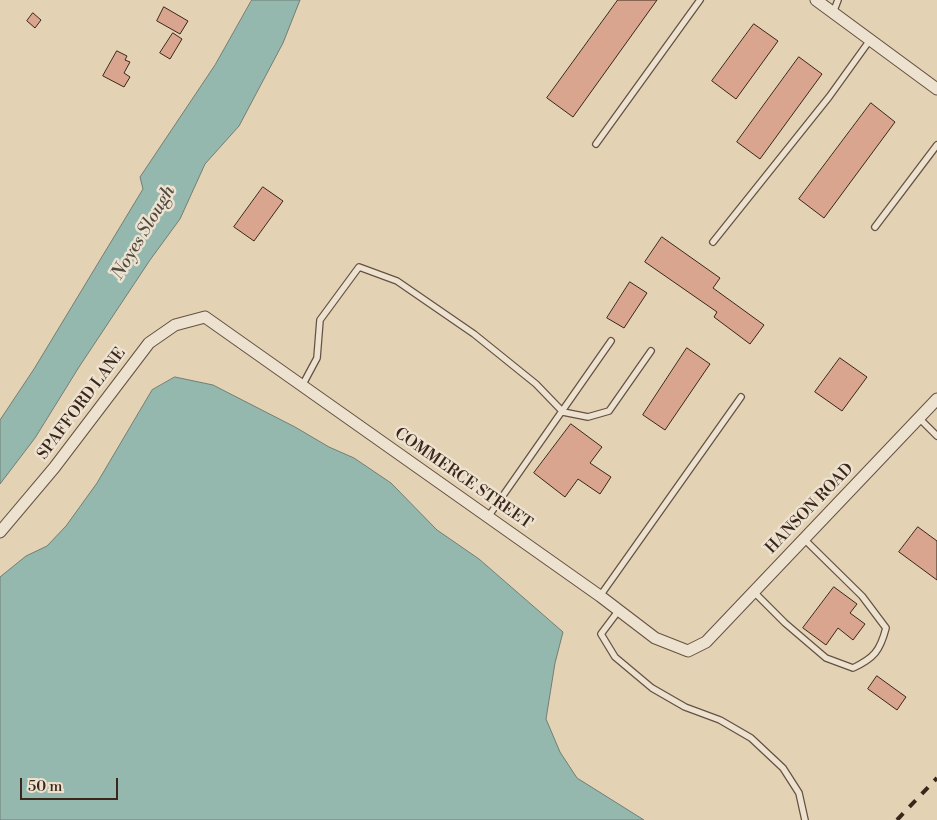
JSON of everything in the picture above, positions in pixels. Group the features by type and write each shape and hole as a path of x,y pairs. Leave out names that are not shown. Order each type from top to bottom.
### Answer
{"street":[{"path":"816,0 937,89"},
{"name":"COMMERCE STREET","path":"205,317 600,596 655,638 688,652 706,642"},
{"name":"SPAFFORD LANE","path":"0,532 54,468 149,343 175,325 205,317"},
{"name":"HANSON ROAD","path":"706,642 937,400"}],"lane":[{"path":"596,144 700,0"},
{"path":"833,13 838,0"},
{"path":"714,242 829,97 870,40"},
{"path":"875,227 937,145"},
{"path":"302,386 317,358 320,320 359,267 397,281 474,334 536,384 563,412 588,417 609,410 651,351"},
{"path":"488,517 611,341"},
{"path":"600,596 741,397"},
{"path":"919,418 937,436"},
{"path":"754,592 785,623 826,658 853,668 871,659 882,644 886,628 862,596 804,539"},
{"path":"619,610 601,634 616,657 652,688 685,706 720,720 751,738 783,768 798,793 805,820"}],"water":[{"name":"Noyes Slough","path":"252,0 300,0 283,43 239,126 205,164 180,219 150,260 79,367 35,438 0,484 0,420 34,369 143,189 140,177 215,65"},
{"path":"175,377 213,385 295,427 329,447 354,458 391,483 437,530 479,559 563,632 555,663 546,719 560,752 577,778 644,820 0,820 0,577 26,556 47,546 66,526 97,483 152,390"}],"building":[{"path":"618,0 657,0 573,117 547,98"},
{"path":"164,7 188,21 180,34 157,21"},
{"path":"33,13 41,20 35,28 27,21"},
{"path":"754,24 778,41 736,99 712,81"},
{"path":"173,33 182,39 170,59 160,53"},
{"path":"117,51 127,56 125,60 130,62 124,73 130,77 124,87 103,76"},
{"path":"799,57 822,74 760,159 737,142"},
{"path":"871,103 895,122 824,218 799,199"},
{"path":"263,187 283,201 254,241 234,227"},
{"path":"662,237 720,278 713,288 764,325 750,344 714,317 717,312 645,262"},
{"path":"630,282 647,293 624,328 607,318"},
{"path":"687,348 710,364 665,430 643,415"},
{"path":"840,358 867,377 842,411 815,392"},
{"path":"571,424 602,447 590,463 611,477 600,494 578,479 565,497 534,473"},
{"path":"918,527 937,541 937,580 899,552"},
{"path":"834,587 857,604 850,613 865,624 853,640 838,628 826,645 803,628"},
{"path":"877,676 906,697 897,710 868,689"}],"railway":[{"path":"897,820 937,778"}]}
